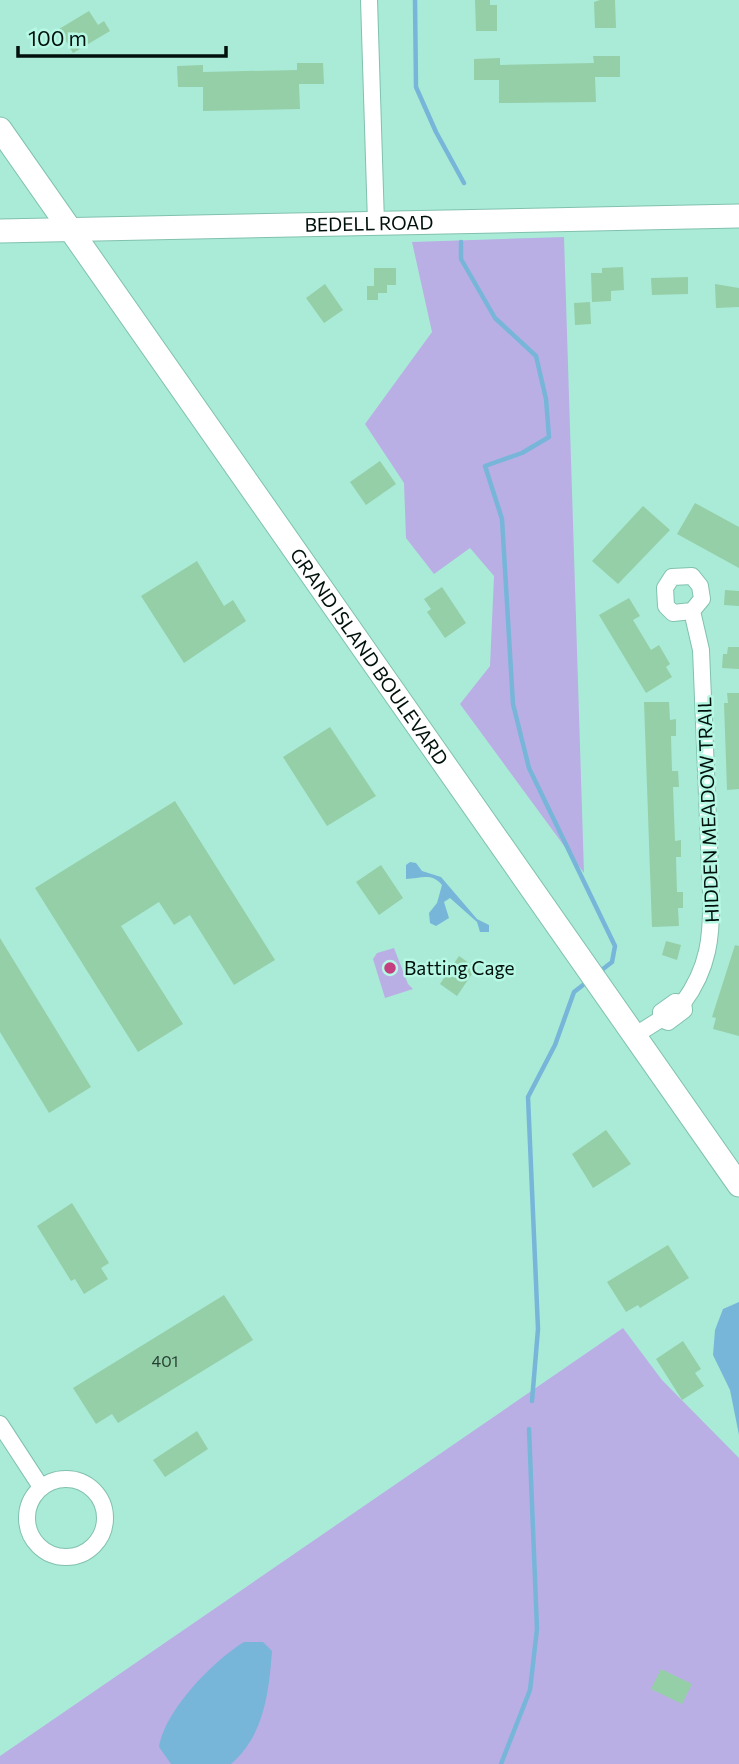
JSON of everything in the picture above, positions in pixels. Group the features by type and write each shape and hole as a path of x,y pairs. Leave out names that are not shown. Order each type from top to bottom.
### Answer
{"main road":[{"name":"GRAND ISLAND BOULEVARD","path":"0,129 739,1185"},
{"name":"BEDELL ROAD","path":"0,231 739,216"}],"street":[{"path":"369,0 376,223"},
{"name":"HIDDEN MEADOW TRAIL","path":"634,1035 661,1019 668,1022 684,1010 682,1003 694,988 707,959 712,929 701,650 692,611"},
{"path":"0,1424 41,1487"},
{"path":"67,1478 81,1481 97,1493 104,1507 106,1521 99,1539 90,1549 67,1557 50,1553 38,1546 29,1531 27,1518 32,1497 41,1487 54,1480 67,1478"}],"shaded area":[{"path":"564,237 584,873 460,704 490,666 494,576 470,548 434,574 406,538 404,483 365,424 432,332 412,242"},
{"name":"Batting Cage","path":"394,948 408,984 413,989 385,998 373,959 377,953"},
{"path":"623,1328 662,1380 739,1458 739,1764 0,1764 0,1756"}],"water":[{"path":"410,862 416,863 422,871 441,877 477,919 489,925 489,932 480,932 477,922 450,898 444,902 449,918 436,926 430,923 429,913 437,903 442,885 429,877 406,879 406,865"},
{"path":"739,1302 739,1435 730,1390 713,1355 715,1330 723,1309"},
{"path":"244,1642 263,1642 272,1651 263,1712 251,1740 231,1764 171,1764 159,1747 170,1718 205,1674"}],"building":[{"path":"475,0 490,0 490,5 497,5 497,31 476,31"},
{"path":"615,0 616,28 595,28 594,2"},
{"path":"89,11 98,25 104,21 110,31 73,53 59,29"},
{"path":"593,56 620,56 620,77 595,77 596,102 499,103 499,80 474,80 474,59 500,58 500,65 594,63"},
{"path":"297,63 323,63 324,84 299,84 300,109 203,111 203,87 178,87 177,66 203,65 203,72 297,70"},
{"path":"623,267 624,290 611,291 611,301 592,302 591,273 602,273 602,268"},
{"path":"374,268 396,268 396,285 387,285 387,293 378,293 378,300 367,300 367,286 374,286"},
{"path":"688,277 688,294 652,295 651,278"},
{"path":"325,284 343,310 324,323 306,298"},
{"path":"715,284 739,288 739,307 716,308"},
{"path":"590,302 591,324 575,325 574,303"},
{"path":"380,461 396,484 366,505 350,482"},
{"path":"695,503 739,527 739,568 677,534"},
{"path":"643,506 670,530 618,584 592,561"},
{"path":"197,561 224,606 233,600 246,621 184,663 141,596"},
{"path":"442,587 466,623 445,638 427,612 431,609 424,599"},
{"path":"725,590 739,591 739,606 724,605"},
{"path":"629,598 640,616 633,620 651,650 659,645 670,664 666,667 672,677 646,693 599,615"},
{"path":"728,647 739,647 739,669 722,668 723,654 727,654"},
{"path":"727,693 739,693 739,789 727,790 724,703 728,703"},
{"path":"644,702 669,702 670,720 676,719 676,736 671,736 672,771 678,771 679,787 673,787 675,841 681,840 681,857 676,857 677,892 683,892 683,908 678,908 679,926 652,927"},
{"path":"330,727 376,796 327,826 283,757"},
{"path":"175,801 275,960 234,985 190,915 174,925 159,902 121,926 183,1024 138,1052 35,888"},
{"path":"381,865 403,898 379,915 356,882"},
{"path":"0,938 91,1087 49,1113 0,1032"},
{"path":"666,941 681,945 677,960 662,955"},
{"path":"735,945 739,946 739,1036 713,1029 716,1018 712,1017"},
{"path":"459,956 476,968 457,996 440,984"},
{"path":"606,1130 631,1164 593,1188 572,1154"},
{"path":"72,1203 109,1263 101,1268 108,1279 84,1294 75,1279 71,1281 37,1226"},
{"path":"668,1245 689,1278 640,1308 638,1305 626,1312 607,1282"},
{"path":"224,1295 253,1340 118,1423 112,1414 96,1424 73,1388"},
{"path":"683,1341 701,1369 695,1373 704,1386 682,1400 656,1359"},
{"path":"197,1431 208,1449 165,1477 153,1460"},
{"path":"661,1669 692,1684 682,1704 651,1689"}],"waterway":[{"path":"415,0 416,87 436,132 464,183"},
{"path":"461,242 461,259 495,318 536,356 546,399 549,437 522,453 485,466 502,519 513,704 529,768 615,946 612,962 603,969"},
{"path":"532,1401 538,1329 528,1097 555,1045 574,992 583,985"},
{"path":"501,1764 530,1690 537,1629 529,1429"}],"place":[{"name":"Batting Cage","path":"390,968"}]}
